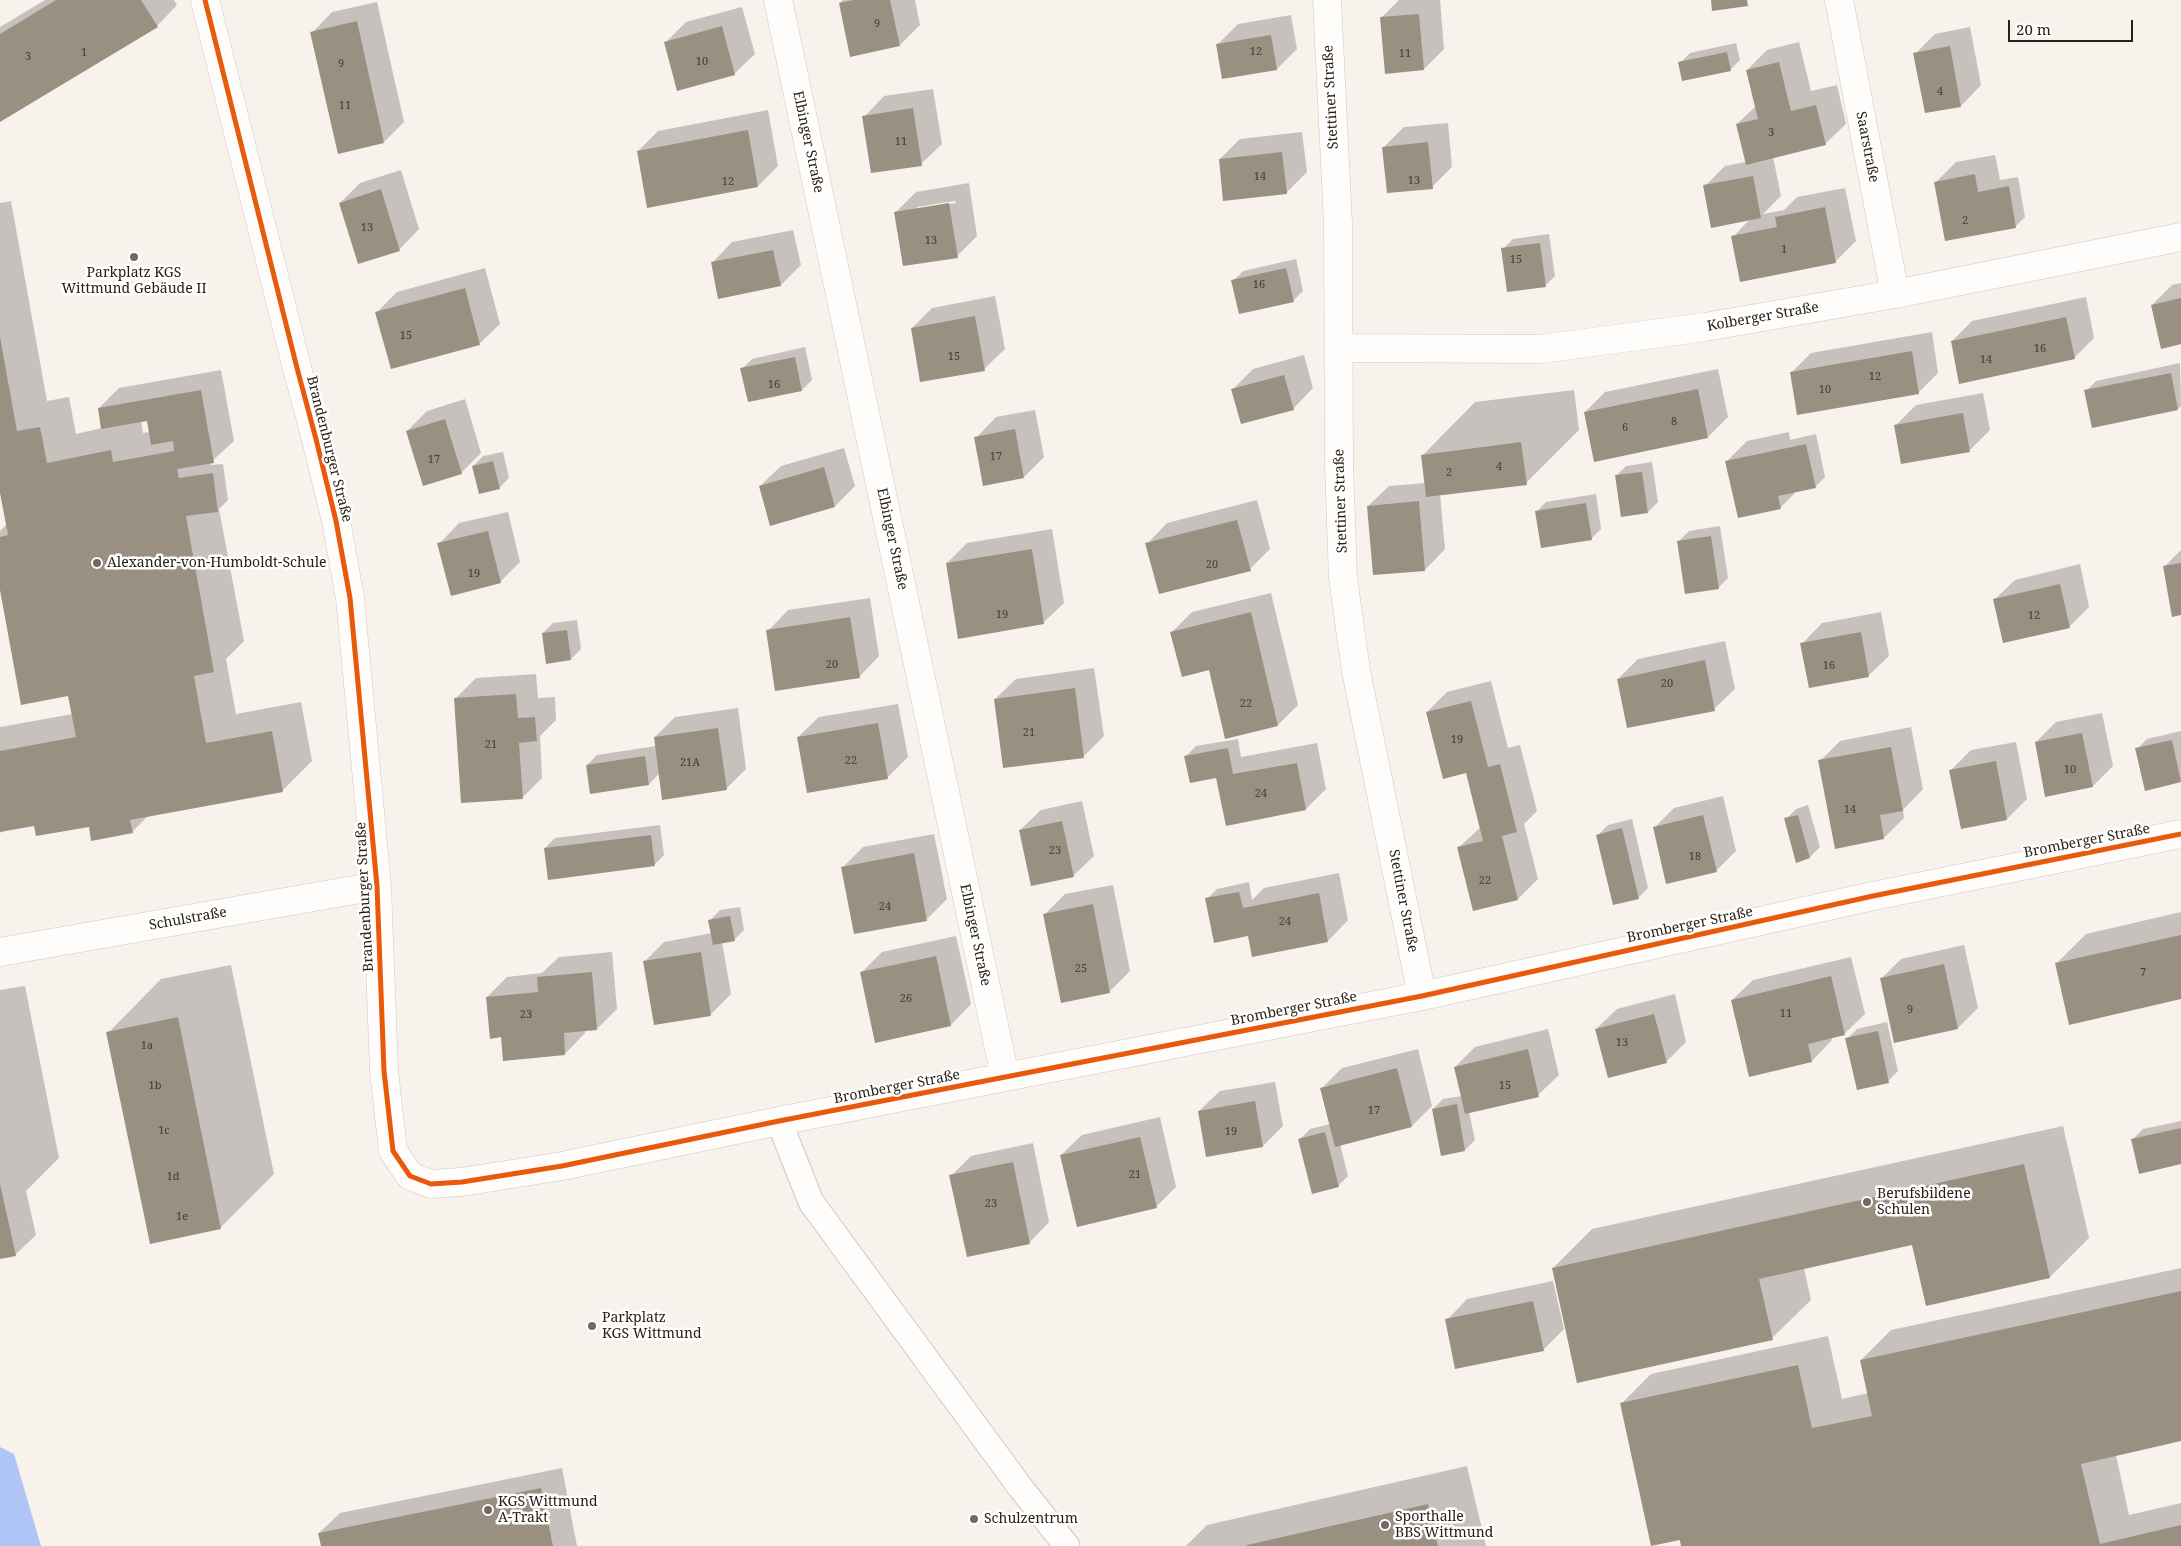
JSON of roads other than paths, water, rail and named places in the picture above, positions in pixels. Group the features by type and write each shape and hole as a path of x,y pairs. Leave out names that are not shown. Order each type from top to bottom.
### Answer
{"street":[{"name":"Brandenburger Straße","path":"205,0 336,521 350,598 370,794 377,886 384,1071 393,1151 410,1176"},
{"name":"Elbinger Straße","path":"778,0 1006,1077"},
{"name":"Stettiner Straße","path":"1327,0 1338,223 1339,464 1343,578 1356,671 1422,996"},
{"name":"Saarstraße","path":"1839,0 1895,294"},
{"name":"Kolberger Straße","path":"1340,348 1541,349 1705,327 1895,294 2181,237"},
{"name":"Bromberger Straße","path":"410,1176 430,1184 462,1182 562,1166 779,1121 1422,996 1863,898 2181,834"},
{"name":"Schulstraße","path":"0,952 377,886"}],"lane":[{"path":"779,1121 811,1202 1020,1487 1067,1546"}],"water":[{"path":"0,1447 14,1454 41,1546 0,1546"}],"place":[{"name":"Parkplatz KGS Wittmund Gebäude II","path":"134,257"},
{"name":"Alexander-von-Humboldt-Schule","path":"97,563"},
{"name":"Berufsbildene Schulen","path":"1867,1202"},
{"name":"Parkplatz KGS Wittmund","path":"592,1326"},
{"name":"KGS Wittmund A-Trakt","path":"488,1510"},
{"name":"Schulzentrum","path":"974,1519"},
{"name":"Sporthalle BBS Wittmund","path":"1385,1525"}]}
